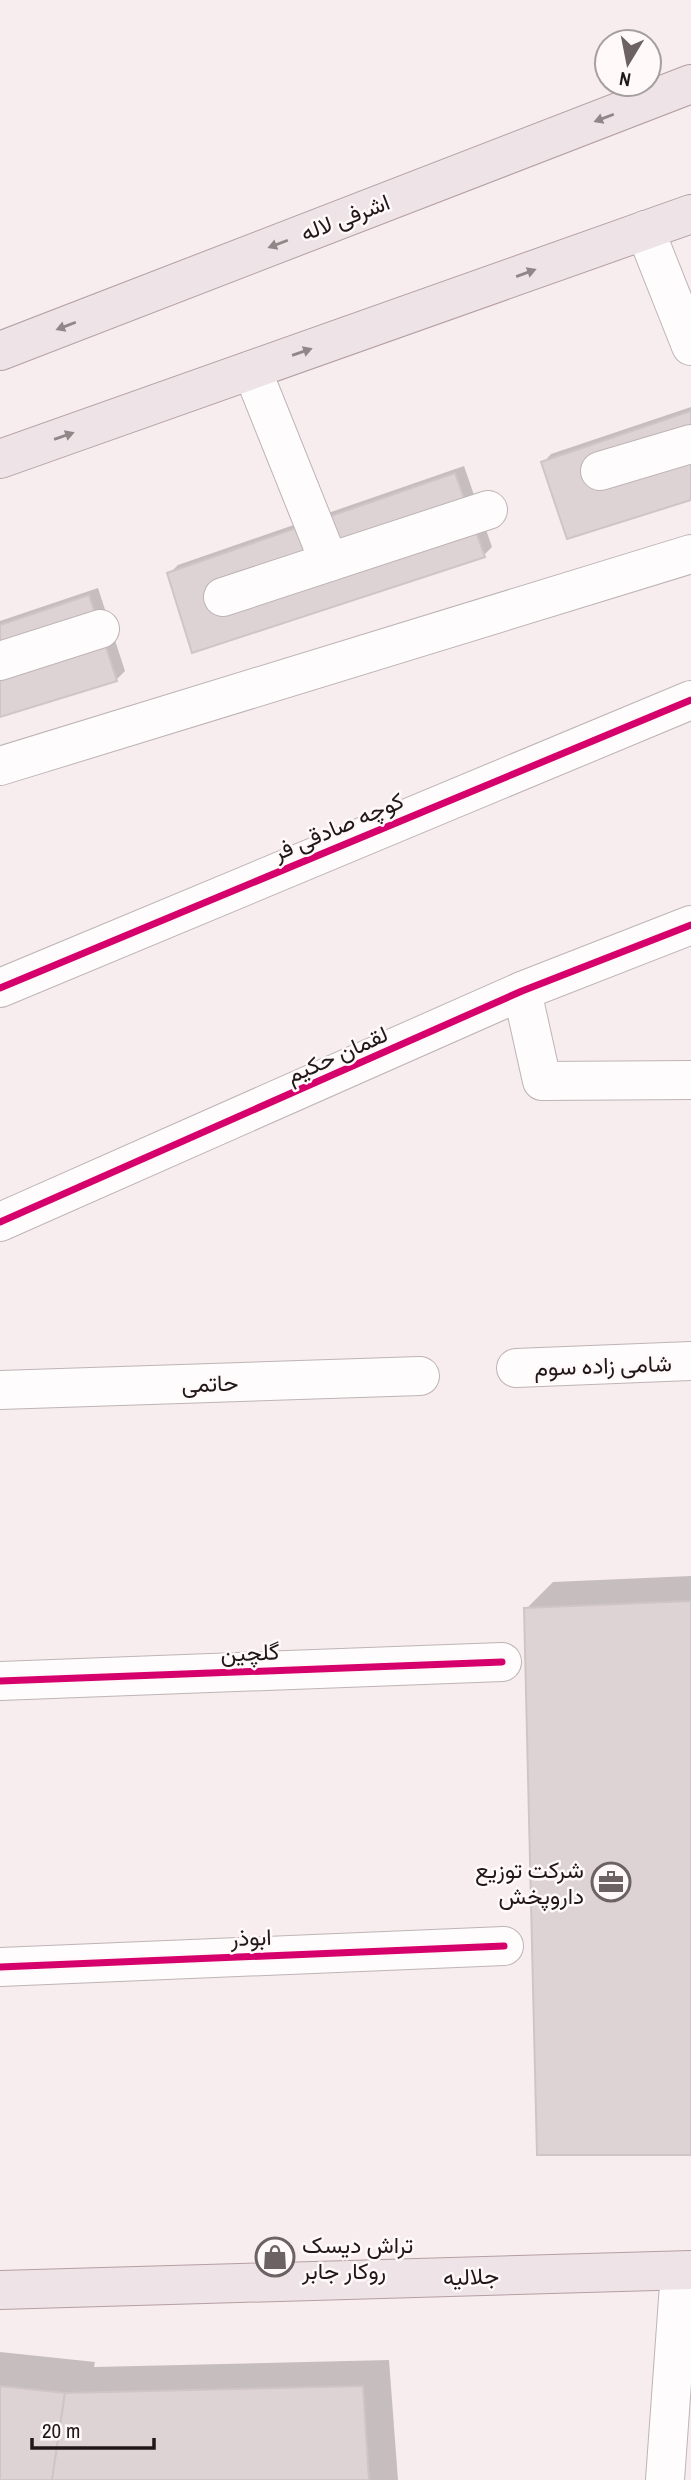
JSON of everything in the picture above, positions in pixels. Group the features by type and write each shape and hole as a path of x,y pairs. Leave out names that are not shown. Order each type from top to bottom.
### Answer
{"main road":[{"name":"اشرفی لاله","path":"0,351 691,84"},
{"path":"0,459 691,214"},
{"name":"جلالیه","path":"0,2290 685,2270"}],"street":[{"path":"645,230 691,346"},
{"path":"252,370 328,562"},
{"path":"600,471 691,444"},
{"path":"223,597 488,510"},
{"path":"0,766 691,554"},
{"path":"0,661 100,629"},
{"name":"کوچه صادقی فر","path":"0,988 691,700"},
{"name":"لقمان حکیم","path":"0,1223 522,991 691,925"},
{"path":"522,991 542,1081 691,1080"},
{"name":"شامی زاده سوم","path":"516,1368 691,1361"},
{"name":"حاتمی","path":"0,1390 420,1377"},
{"name":"گلچین","path":"0,1681 502,1662"},
{"name":"ابوذر","path":"0,1967 504,1946"},
{"path":"665,2480 685,2270"}],"building":[{"path":"691,411 691,500 567,539 541,462"},
{"path":"455,473 485,557 192,653 167,573"},
{"path":"89,595 117,681 0,717 0,625"},
{"name":"شرکت توزیع داروپخش","path":"691,1601 691,2155 537,2155 524,1608"},
{"path":"0,2386 65,2393 52,2480 0,2480"},
{"path":"363,2386 369,2480 52,2480 65,2393"}],"cycle path":[{"path":"0,988 691,700"},
{"path":"0,1222 522,991 691,925"},
{"path":"0,1681 502,1662"},
{"path":"0,1967 504,1946"}],"place":[{"name":"شرکت توزیع داروپخش","path":"611,1882"},
{"name":"تراش دیسک روکار جابر","path":"275,2257"}]}
